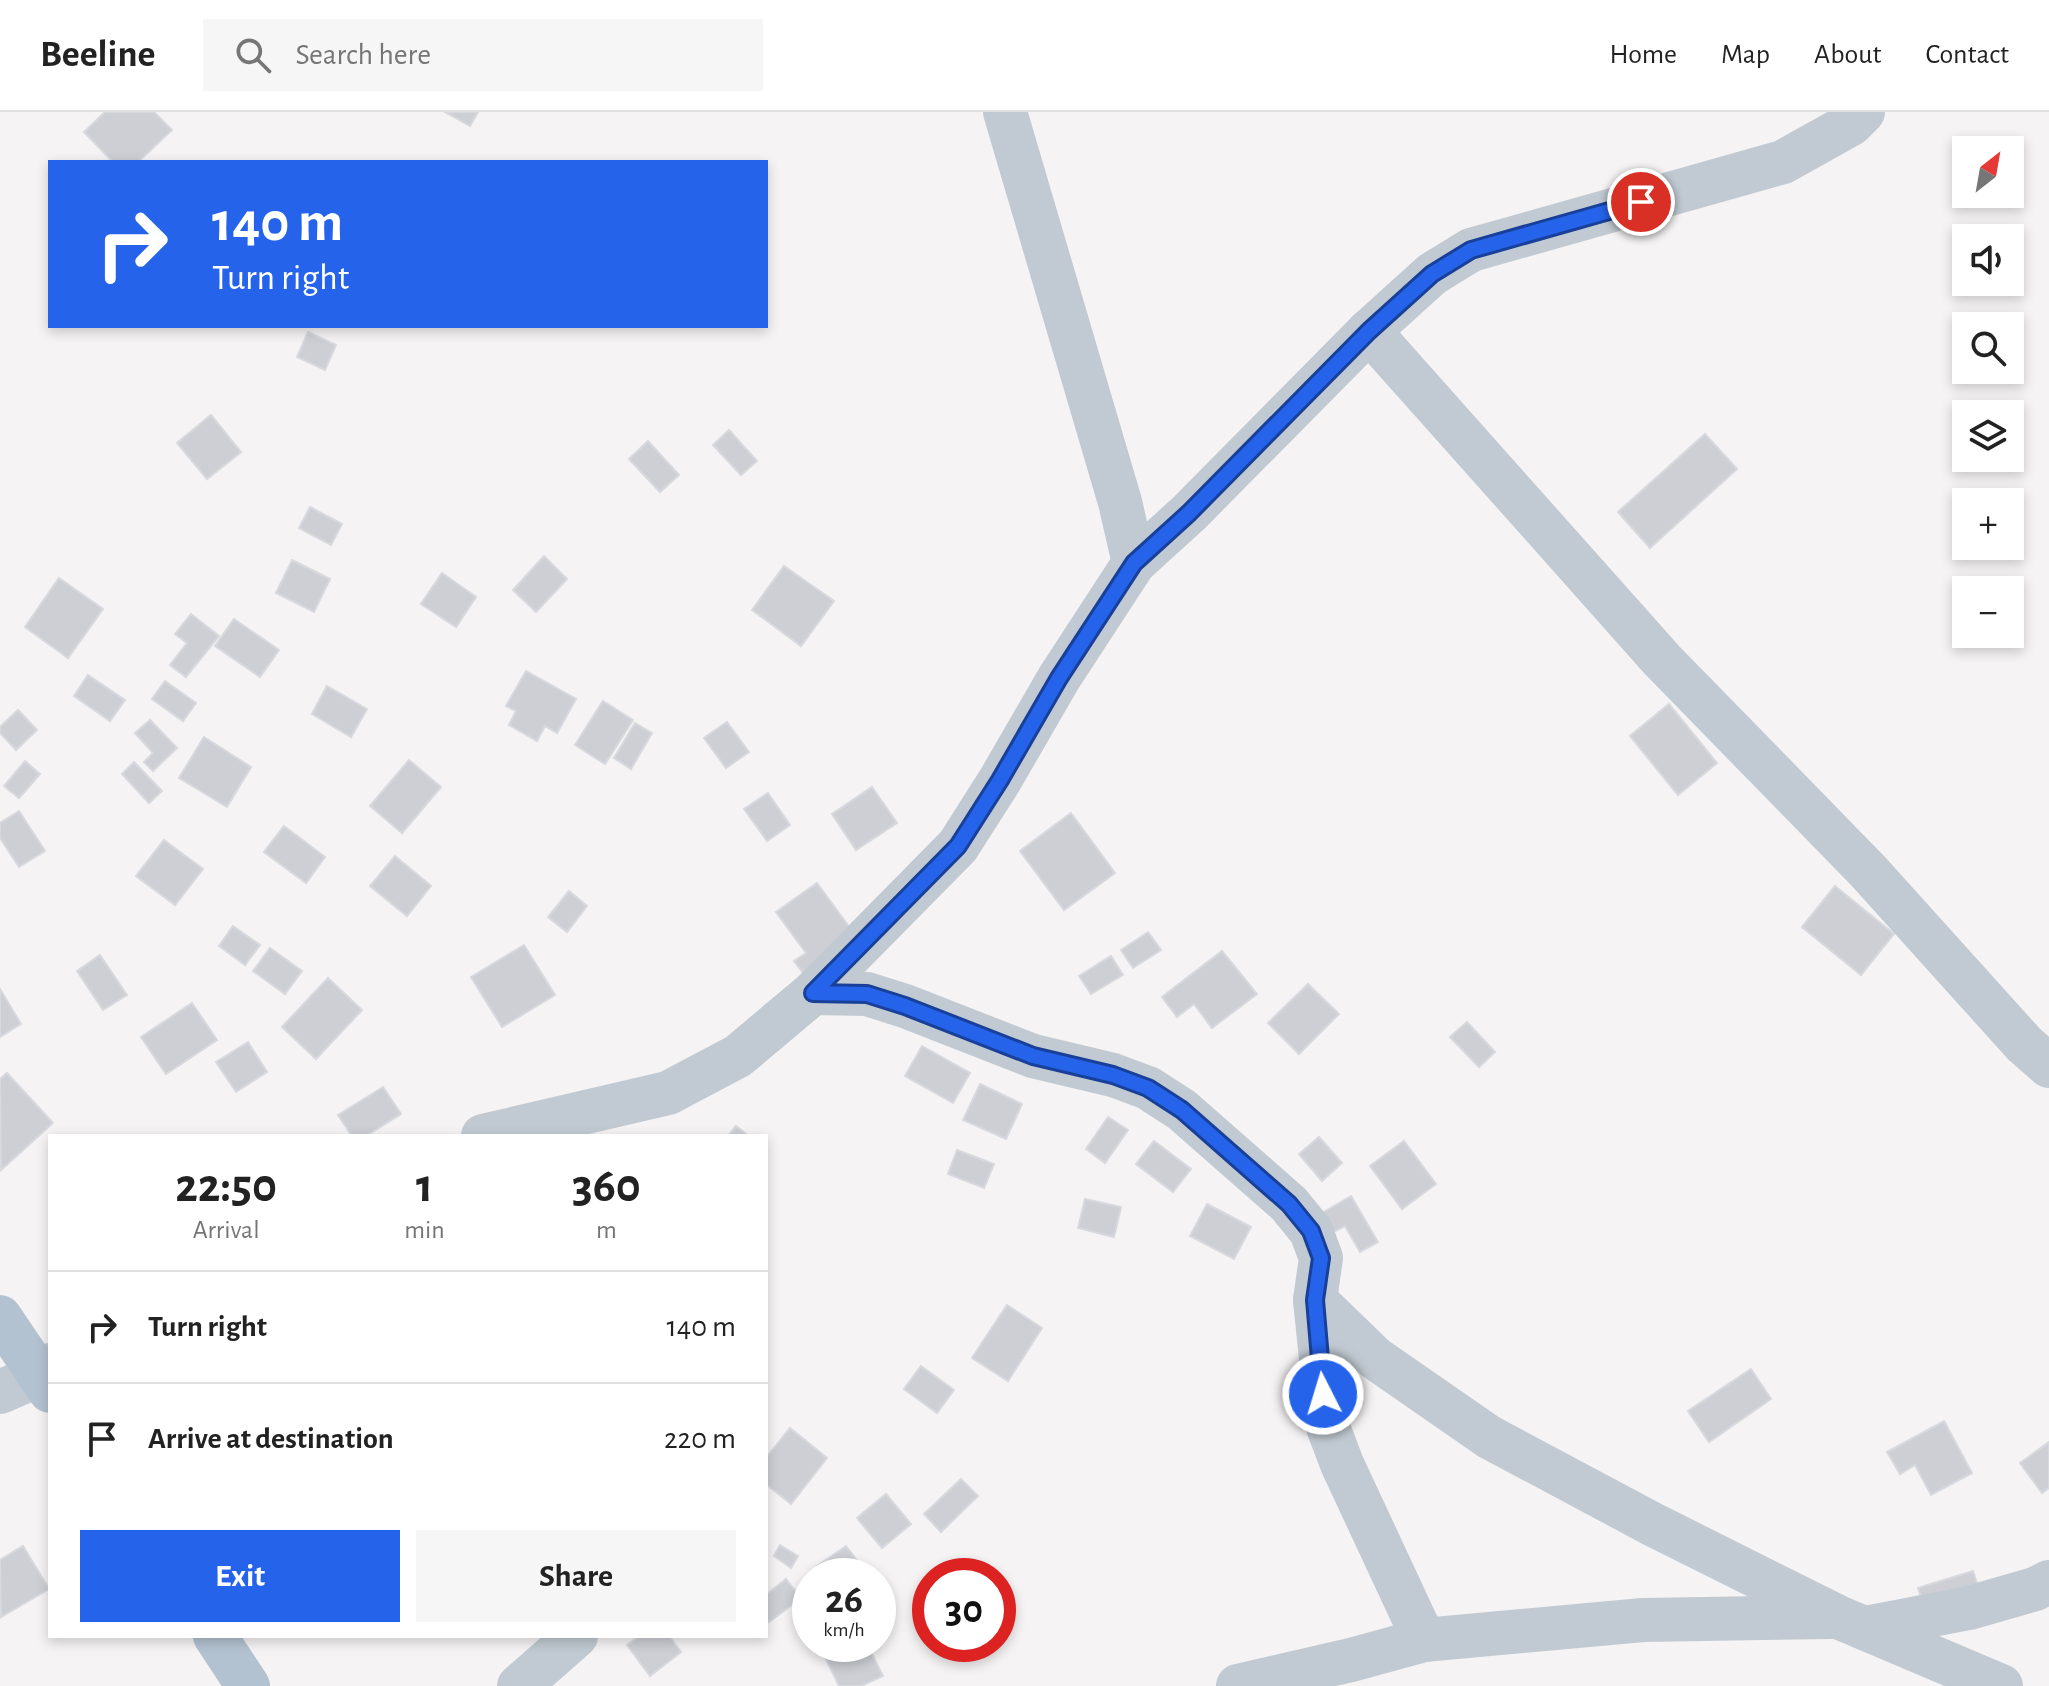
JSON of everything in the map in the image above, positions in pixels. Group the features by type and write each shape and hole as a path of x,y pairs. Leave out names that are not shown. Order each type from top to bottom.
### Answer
{"main road":[{"path":"0,1317 46,1377"},
{"path":"216,1638 248,1686"}],"street":[{"path":"1005,112 1120,502 1134,563"},
{"path":"492,1134 668,1093 738,1056 813,993 958,846 1059,678 1134,563 1189,513 1369,331 1432,274 1471,250 1783,162 1851,124 1863,112"},
{"path":"1369,331 1662,660 1868,871 2024,1044 2049,1066"},
{"path":"1120,502 1189,513"},
{"path":"813,993 867,994 1033,1056 1113,1075 1148,1088 1182,1110 1289,1204 1311,1231 1321,1258 1315,1300 1328,1427 1342,1464 1424,1640"},
{"path":"1315,1300 1375,1358 1489,1437 1652,1524 1851,1622 2001,1686"},
{"path":"0,1392 46,1377"},
{"path":"1238,1686 1362,1673 1424,1640 1643,1620 1851,1622 1969,1608 2049,1582"},
{"path":"519,1686 574,1638"}],"building":[{"path":"105,112 154,112 172,130 140,160 111,160 84,132"},
{"path":"445,112 478,112 470,126"},
{"path":"308,332 336,345 325,370 297,357"},
{"path":"211,415 241,452 207,479 177,443"},
{"path":"729,430 757,461 741,475 713,445"},
{"path":"1705,434 1737,469 1650,548 1618,512"},
{"path":"648,441 679,475 660,492 629,459"},
{"path":"310,507 342,524 331,545 299,528"},
{"path":"544,556 567,579 536,612 513,590"},
{"path":"292,560 330,579 314,612 276,593"},
{"path":"784,566 834,601 801,646 752,610"},
{"path":"442,573 476,597 456,627 421,604"},
{"path":"59,578 103,609 68,658 25,627"},
{"path":"191,614 219,636 186,677 170,665 187,643 175,634"},
{"path":"234,619 279,650 260,677 215,646"},
{"path":"526,671 576,699 557,733 545,726 537,741 509,725 516,711 506,706"},
{"path":"88,675 125,700 110,721 74,696"},
{"path":"165,681 196,703 183,721 152,699"},
{"path":"327,686 367,709 351,737 312,714"},
{"path":"603,701 633,720 605,764 575,745"},
{"path":"1669,704 1717,763 1678,795 1630,736"},
{"path":"18,710 37,730 16,750 0,733 0,727"},
{"path":"150,720 177,748 153,771 144,762 153,753 135,733"},
{"path":"727,722 749,752 726,768 704,738"},
{"path":"635,723 652,733 631,769 614,758"},
{"path":"204,737 251,767 227,807 179,778"},
{"path":"409,760 441,787 402,833 370,806"},
{"path":"25,761 40,774 19,798 4,786"},
{"path":"134,762 162,791 149,803 122,774"},
{"path":"872,787 897,823 856,850 832,814"},
{"path":"768,793 790,825 767,841 744,809"},
{"path":"19,811 45,851 19,867 0,838 0,823"},
{"path":"1071,813 1115,873 1064,910 1020,851"},
{"path":"284,826 325,857 306,883 264,852"},
{"path":"164,840 203,869 175,905 136,876"},
{"path":"395,856 431,886 407,916 370,886"},
{"path":"817,883 858,939 806,977 794,961 806,953 776,912"},
{"path":"1835,886 1894,934 1861,975 1802,927"},
{"path":"569,891 587,906 567,932 548,917"},
{"path":"233,926 260,945 245,965 219,946"},
{"path":"1148,932 1161,950 1133,968 1121,950"},
{"path":"524,945 555,995 502,1027 471,977"},
{"path":"270,948 302,971 285,994 253,971"},
{"path":"1222,951 1257,994 1212,1028 1194,1004 1177,1017 1162,997"},
{"path":"100,955 127,995 103,1010 77,971"},
{"path":"1111,956 1123,975 1091,994 1079,976"},
{"path":"328,978 362,1010 316,1059 282,1027"},
{"path":"1308,984 1339,1014 1299,1054 1268,1023"},
{"path":"0,989 21,1024 0,1037"},
{"path":"192,1003 217,1040 166,1074 141,1037"},
{"path":"1467,1022 1495,1052 1479,1067 1450,1037"},
{"path":"248,1042 267,1072 236,1092 216,1062"},
{"path":"922,1046 970,1073 953,1103 905,1076"},
{"path":"7,1073 53,1123 1,1170 0,1079"},
{"path":"980,1084 1022,1104 1006,1139 963,1120"},
{"path":"383,1087 401,1114 369,1134 351,1134 338,1115"},
{"path":"1108,1117 1128,1130 1105,1163 1086,1149"},
{"path":"736,1126 746,1134 730,1134"},
{"path":"1319,1137 1342,1163 1322,1181 1299,1154"},
{"path":"1154,1141 1191,1169 1173,1192 1136,1164"},
{"path":"1404,1141 1436,1184 1402,1209 1370,1166"},
{"path":"957,1150 994,1164 984,1188 948,1174"},
{"path":"1351,1196 1378,1242 1360,1252 1345,1226 1326,1236 1315,1217"},
{"path":"1085,1199 1121,1207 1114,1237 1078,1228"},
{"path":"1207,1204 1251,1227 1234,1259 1190,1236"},
{"path":"1007,1305 1042,1328 1008,1381 972,1358"},
{"path":"921,1366 954,1390 937,1413 904,1389"},
{"path":"1751,1369 1771,1399 1709,1442 1688,1411"},
{"path":"1944,1421 1972,1473 1931,1495 1915,1465 1900,1474 1887,1452"},
{"path":"790,1428 827,1458 791,1504 768,1486 768,1456"},
{"path":"2049,1442 2049,1488 2042,1493 2020,1463"},
{"path":"961,1479 978,1496 941,1532 924,1514"},
{"path":"886,1494 911,1524 882,1548 857,1518"},
{"path":"780,1545 798,1556 792,1558 791,1568 774,1556"},
{"path":"23,1546 48,1587 1,1617 0,1560"},
{"path":"846,1546 855,1558 829,1558"},
{"path":"1973,1571 1986,1611 1931,1628 1918,1588"},
{"path":"786,1579 792,1587 792,1605 768,1621 768,1593"},
{"path":"637,1638 670,1638 681,1652 650,1676 627,1645"},
{"path":"827,1662 876,1662 883,1676 861,1686 839,1686"}],"route":[{"path":"1323,1394 1315,1300 1321,1258 1311,1231 1289,1204 1182,1110 1148,1088 1113,1075 1033,1056 905,1006 867,994 813,993 958,846 1059,678 1134,563 1189,513 1369,331 1432,274 1471,250 1641,202"}]}
